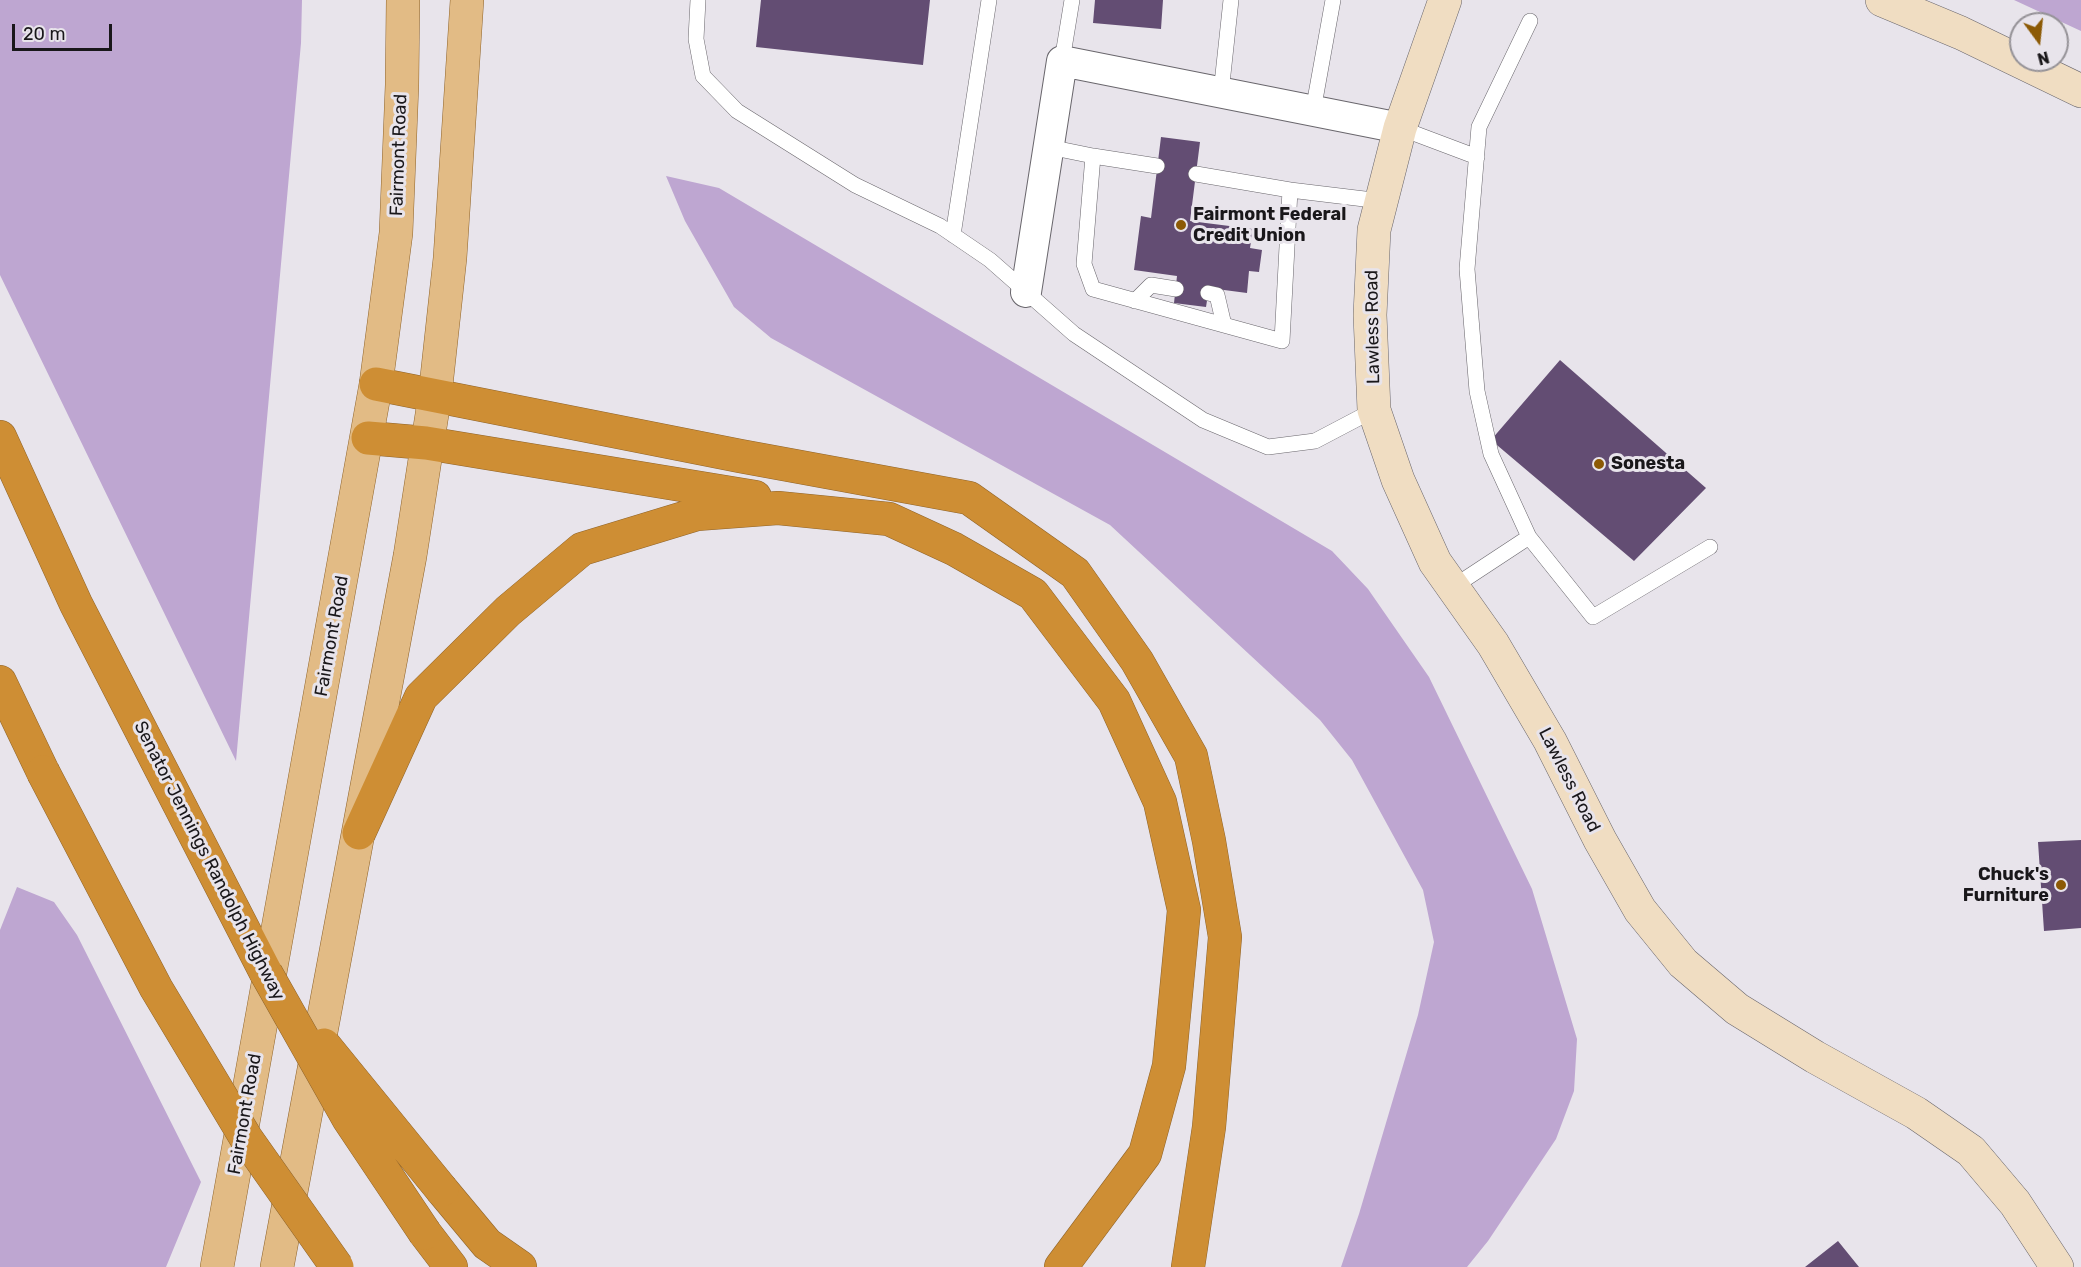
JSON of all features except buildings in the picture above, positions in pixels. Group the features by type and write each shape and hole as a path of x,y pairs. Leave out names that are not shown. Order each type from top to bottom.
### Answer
{"highway":[{"path":"376,384 740,456 969,498 1075,573 1137,661 1191,756 1209,841 1225,937 1209,1127 1188,1267"},
{"name":"Senator Jennings Randolph Highway","path":"0,437 76,604 266,974 348,1118 425,1233 451,1267"},
{"path":"368,438 426,443 889,519 954,549 1033,594 1114,701 1160,802 1184,910 1169,1066 1145,1154 1061,1267"},
{"path":"359,833 421,697 508,611 582,549 697,514 778,508 889,519"},
{"path":"0,682 43,772 156,988 246,1138 337,1267"},
{"path":"266,974 487,1244 520,1267"}],"main road":[{"name":"Fairmont Road","path":"217,1267 376,384 396,233 403,0"},
{"path":"277,1267 410,556 435,395 450,258 467,0"}],"street":[{"name":"Lawless Road","path":"1445,0 1400,128 1374,230 1370,315 1374,410 1398,480 1435,562 1493,644 1550,741 1600,840 1640,910 1683,963 1737,1009 1815,1057 1916,1113 1971,1151 2015,1203 2057,1267"},
{"path":"1882,0 1961,33 2081,91"},
{"path":"1026,292 1062,61 1400,128"}],"lane":[{"path":"698,0 696,39 703,76 737,111 855,185 940,226 990,260 1074,334 1203,420 1268,447 1315,441 1374,410"},
{"path":"953,235 989,0"},
{"path":"1221,93 1231,0"},
{"path":"1312,111 1333,0"},
{"path":"1062,61 1073,3"},
{"path":"1530,21 1479,127 1467,269 1477,391 1491,454 1529,537 1593,617 1710,547"},
{"path":"1400,128 1477,157"},
{"path":"1049,147 1157,166"},
{"path":"1093,156 1084,264 1093,290 1282,341 1290,190"},
{"path":"1196,174 1290,190 1381,201"},
{"path":"1135,301 1151,285 1176,289"},
{"path":"1208,293 1217,295 1224,325"},
{"path":"1453,587 1529,537"}],"shaded area":[{"path":"0,0 302,0 301,43 236,761 0,275"},
{"path":"2014,0 2081,0 2081,31 2069,25 2069,12 2040,12"},
{"path":"666,176 719,188 1332,551 1368,589 1429,677 1532,889 1577,1039 1574,1091 1556,1139 1488,1241 1467,1267 1341,1267 1418,1015 1434,942 1423,890 1352,760 1320,720 1110,525 771,338 734,307 685,221"},
{"path":"17,887 54,902 77,935 201,1182 166,1267 0,1267 0,930"}],"place":[{"name":"Fairmont Federal Credit Union","path":"1181,225"},
{"name":"Sonesta","path":"1599,464"},
{"name":"Chuck's Furniture","path":"2061,885"}]}
